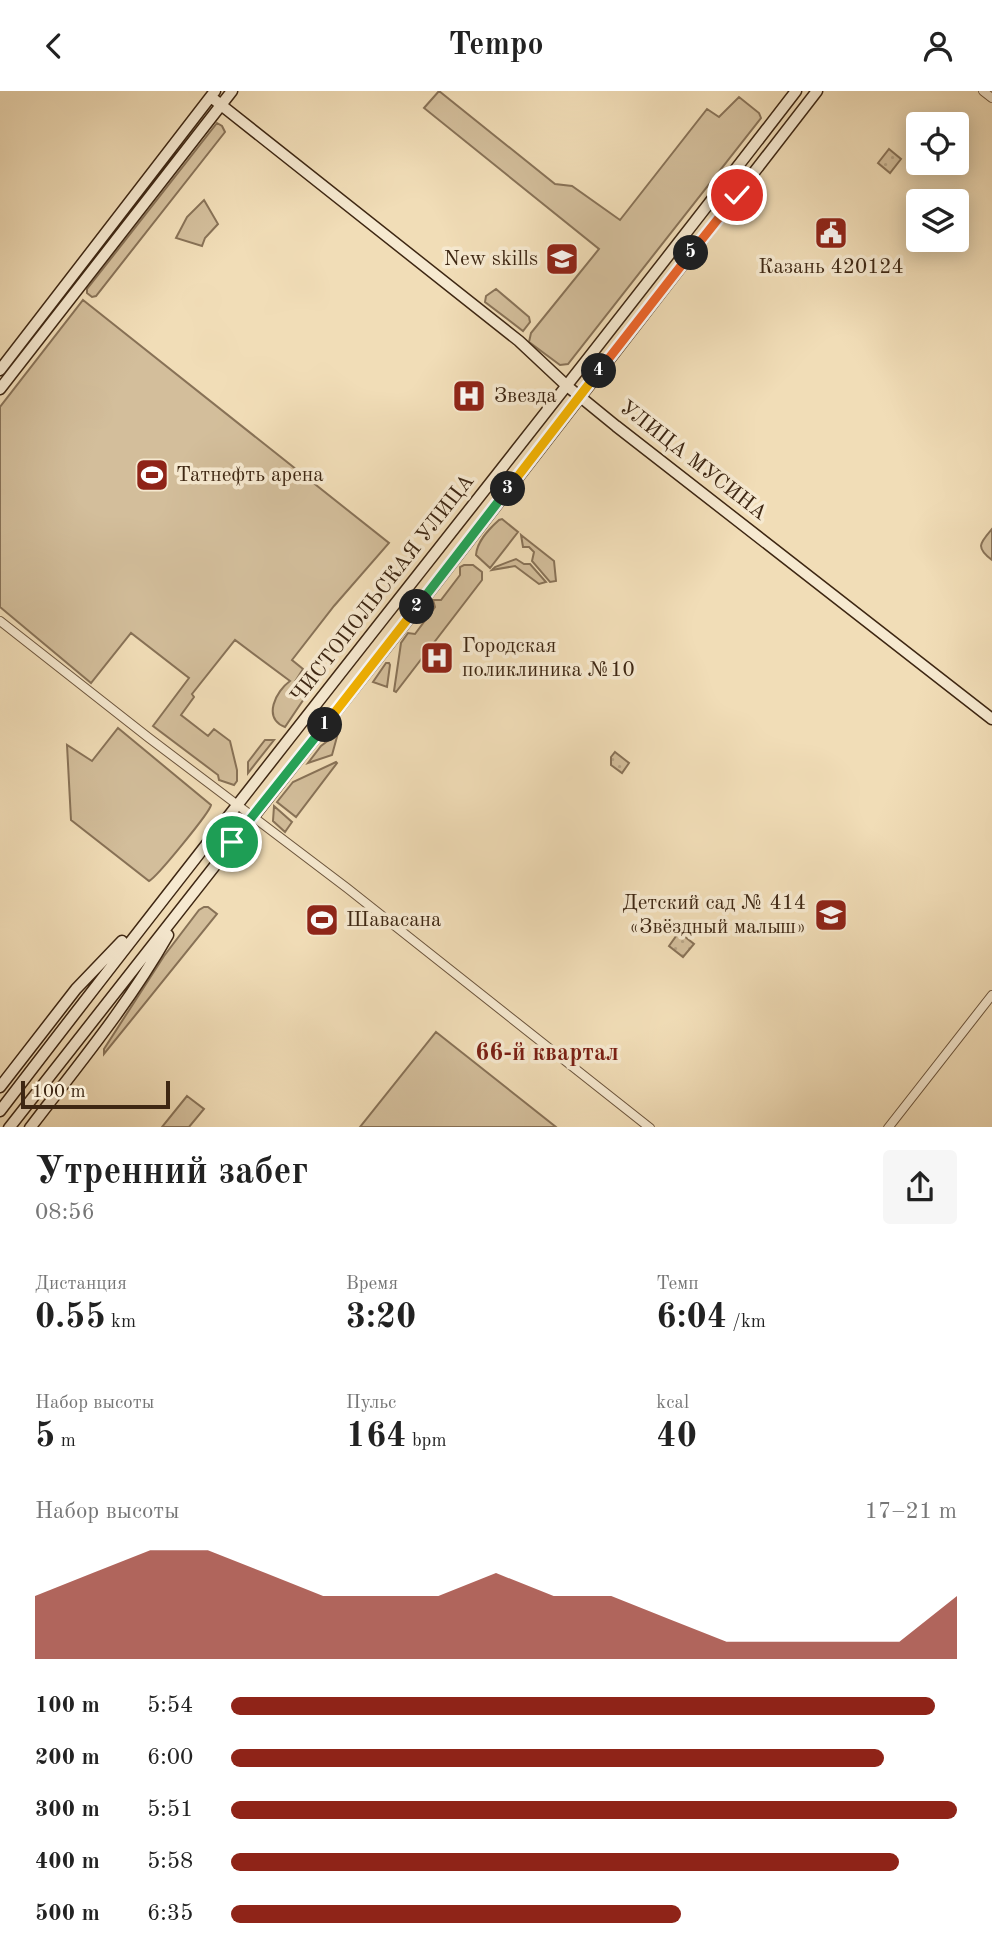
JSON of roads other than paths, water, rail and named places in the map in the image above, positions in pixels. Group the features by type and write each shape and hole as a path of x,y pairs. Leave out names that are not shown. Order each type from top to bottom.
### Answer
{"main road":[{"path":"0,389 232,91"},
{"name":"ЧИСТОПОЛЬСКАЯ УЛИЦА","path":"0,1111 152,912 796,91"},
{"name":"ЧИСТОПОЛЬСКАЯ УЛИЦА","path":"10,1127 817,91"},
{"path":"0,370 213,94"},
{"name":"УЛИЦА МУСИНА","path":"213,94 221,106 339,196 519,341 567,386 992,719"},
{"path":"31,1127 125,1006 184,905"},
{"path":"0,1087 90,973 152,912"}],"street":[{"path":"983,91 992,98"},
{"path":"0,621 139,731 347,888 649,1127"},
{"path":"889,1127 992,995"}],"place":[{"name":"Казань 420124","path":"831,233"},
{"name":"New skills","path":"562,259"},
{"name":"Звезда","path":"469,396"},
{"name":"Татнефть арена","path":"152,475"},
{"name":"Городская поликлиника №10","path":"437,658"},
{"name":"Детский сад № 414 «Звёздный малыш»","path":"831,915"},
{"name":"Шавасана","path":"322,920"}],"district":[{"name":"66-й квартал","path":"547,1054"}]}
